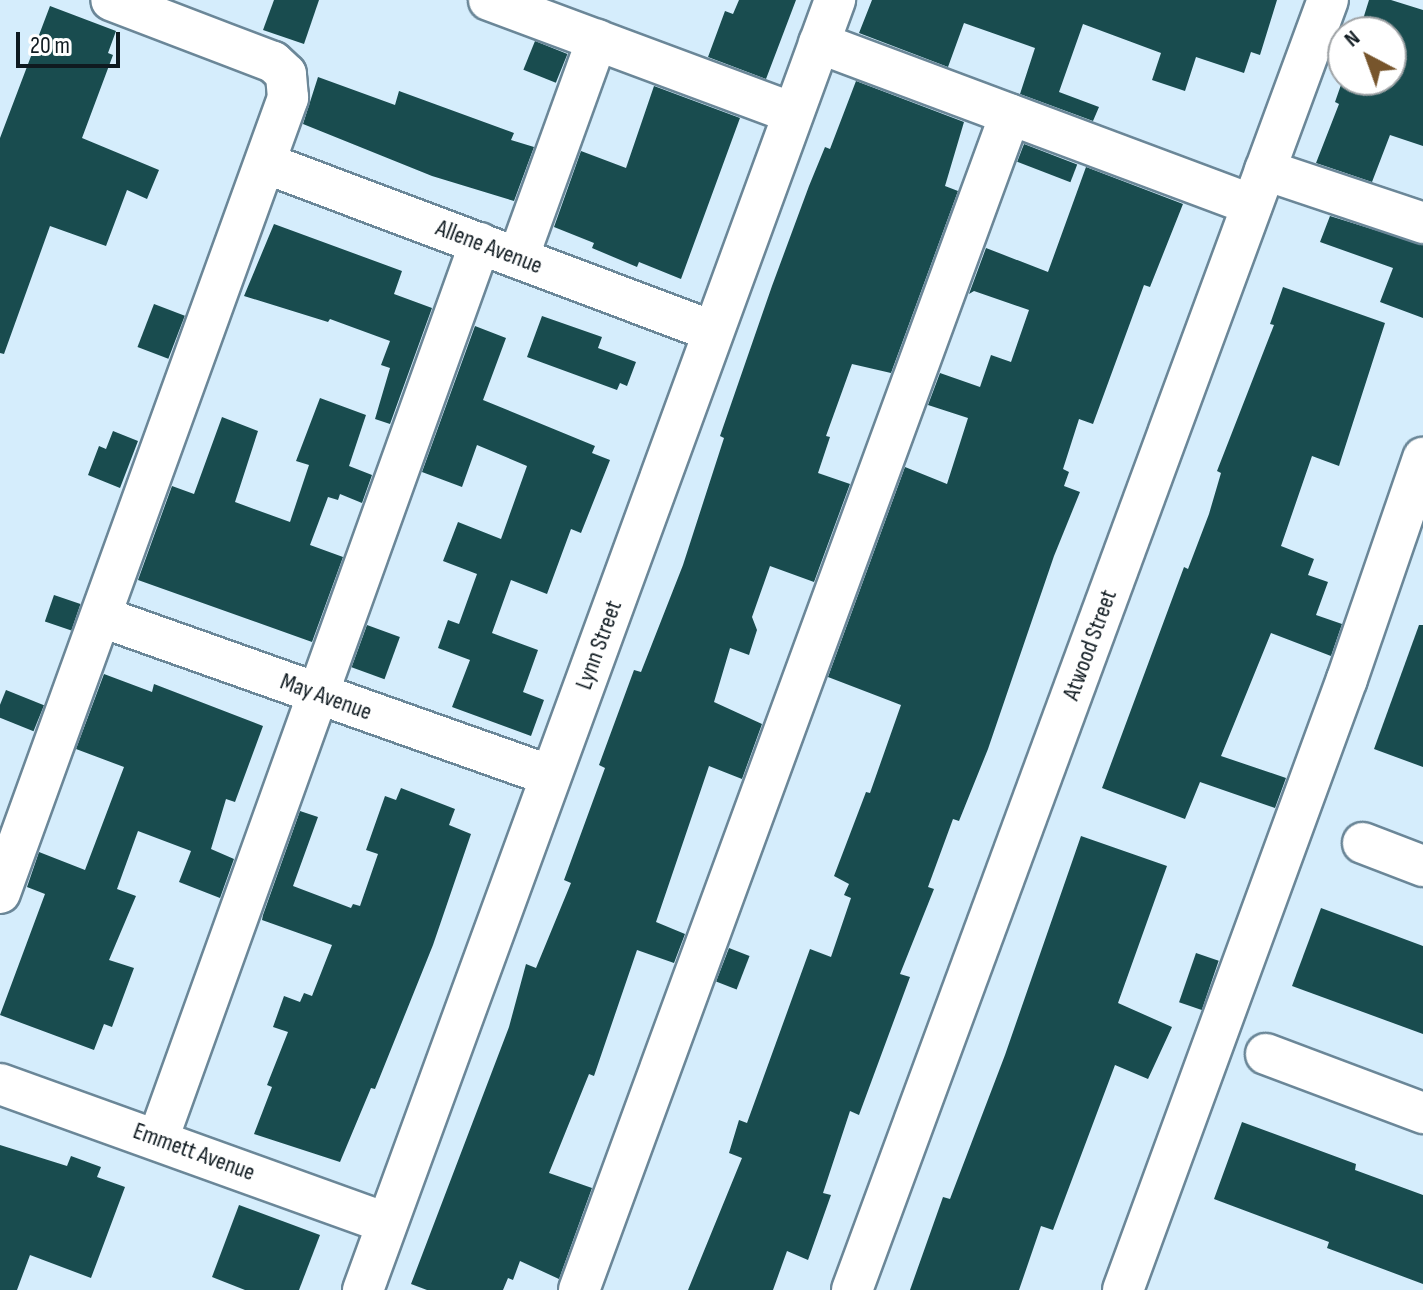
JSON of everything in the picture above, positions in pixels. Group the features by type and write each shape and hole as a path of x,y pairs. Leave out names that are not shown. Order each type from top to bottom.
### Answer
{"street":[{"path":"0,893 288,98 286,74 273,62 111,0"},
{"path":"489,0 793,113"},
{"name":"Lynn Street","path":"363,1290 835,0"},
{"name":"Atwood Street","path":"852,1290 1328,0"},
{"path":"518,258 597,40"},
{"path":"819,43 1010,115 1258,188 1423,223"},
{"path":"579,1290 1010,115"},
{"name":"Allene Avenue","path":"265,163 713,331"},
{"path":"158,1139 480,243"},
{"path":"1123,1290 1347,679 1423,458"},
{"name":"May Avenue","path":"102,617 550,776"},
{"path":"1363,843 1423,866"},
{"path":"1266,1054 1423,1113"},
{"name":"Emmett Avenue","path":"0,1084 387,1223"}],"building":[{"path":"274,0 319,0 304,44 263,30"},
{"path":"739,0 796,0 766,79 708,57 725,11 733,14"},
{"path":"872,0 1277,0 1260,55 1251,52 1244,73 1196,57 1185,91 1152,80 1161,53 1083,24 1059,92 1099,107 1093,121 1020,94 1035,48 964,23 948,67 859,33"},
{"path":"1369,0 1391,0 1423,10 1423,146 1390,135 1372,182 1316,163 1339,104 1335,102 1337,96 1407,96 1407,16 1364,16"},
{"path":"50,6 116,31 108,53 113,55 82,138 159,170 147,199 127,190 106,246 50,226 4,354 0,353 0,138"},
{"path":"535,41 567,54 556,83 523,70"},
{"path":"318,77 395,105 399,91 514,133 511,140 534,147 514,201 432,176 303,124"},
{"path":"856,81 964,122 945,186 958,191 891,373 852,364 826,436 830,437 818,473 850,484 814,582 770,566 752,617 757,630 749,655 730,648 714,702 762,724 742,779 709,766 656,922 685,934 674,963 637,950 594,1076 589,1074 549,1173 592,1188 559,1279 520,1261 513,1280 508,1278 503,1290 427,1290 411,1284 509,1027 526,964 536,968 571,883 564,880 605,768 599,765 634,670 641,672 683,565 724,438 720,436 772,286 809,186 825,147 830,149"},
{"path":"654,86 740,118 681,279 639,262 637,267 592,248 594,243 554,227 581,151 626,168"},
{"path":"1024,144 1077,164 1070,182 1017,162"},
{"path":"1086,167 1183,204 1150,287 1144,285 1093,424 1079,419 1063,469 1069,472 1064,486 1080,492 1054,556 988,749 959,821 953,819 928,887 934,889 900,974 910,977 859,1115 850,1111 823,1193 831,1195 808,1260 787,1251 773,1290 688,1290 742,1158 729,1153 739,1120 747,1123 810,949 831,957 851,898 844,895 849,884 834,876 866,792 870,793 901,705 828,677 905,467 947,484 968,418 928,405 940,373 980,387 991,355 1011,362 1029,310 974,291 969,294 986,248 1048,272"},
{"path":"1330,216 1423,245 1423,318 1380,302 1393,268 1320,242"},
{"path":"274,224 402,271 394,294 432,308 390,424 375,419 390,368 381,365 390,341 330,319 328,322 244,296"},
{"path":"1283,287 1385,323 1339,466 1312,456 1281,546 1314,559 1308,575 1328,582 1316,615 1342,624 1331,656 1271,633 1221,756 1286,778 1275,808 1200,782 1185,819 1102,788 1184,567 1188,569 1209,514 1221,473 1217,471 1274,325 1270,324"},
{"path":"154,304 185,316 168,359 138,347"},
{"path":"542,316 602,337 598,348 636,362 627,386 620,383 617,390 527,357"},
{"path":"475,326 506,338 483,400 595,446 592,453 610,460 581,533 571,529 547,594 511,580 492,633 538,650 523,692 544,700 531,736 452,707 470,660 438,648 448,620 459,624 477,574 443,561 458,522 501,539 527,466 477,445 462,487 422,472"},
{"path":"320,398 366,415 349,466 372,475 362,503 340,494 338,500 328,497 310,545 343,557 312,642 138,580 172,486 194,494 222,417 258,431 235,502 290,522 309,465 296,461"},
{"path":"113,431 138,441 120,488 88,475 99,446 106,449"},
{"path":"54,595 80,604 71,631 45,621"},
{"path":"367,625 400,637 384,679 352,667"},
{"path":"1419,625 1423,625 1423,767 1374,749"},
{"path":"104,674 152,692 154,684 263,726 235,802 226,799 211,849 234,859 220,898 179,882 191,851 138,831 117,889 136,896 109,960 134,968 112,1027 104,1024 94,1050 0,1015 45,894 27,887 39,852 85,870 124,767 76,749"},
{"path":"6,690 44,705 34,731 0,718 0,705"},
{"path":"401,788 455,809 449,825 471,834 433,945 375,1089 371,1088 340,1162 254,1134 272,1087 267,1085 288,1032 273,1027 284,996 300,1002 304,993 312,996 332,945 262,920 300,811 318,817 293,886 351,908 353,904 360,906 378,854 366,850 385,796 396,800"},
{"path":"1081,836 1167,866 1118,1003 1172,1027 1148,1079 1115,1065 1053,1230 1041,1226 1019,1290 910,1290 943,1197 950,1199 1005,1055"},
{"path":"1321,908 1423,946 1423,1034 1292,986"},
{"path":"729,948 750,956 737,989 716,982"},
{"path":"1196,953 1219,961 1202,1010 1179,1002"},
{"path":"1242,1122 1356,1164 1355,1170 1423,1195 1423,1284 1327,1248 1329,1242 1214,1199"},
{"path":"0,1145 67,1166 71,1156 101,1167 97,1177 125,1187 91,1278 30,1255 17,1290 0,1290"},
{"path":"239,1205 320,1235 299,1290 245,1290 212,1277"}]}
